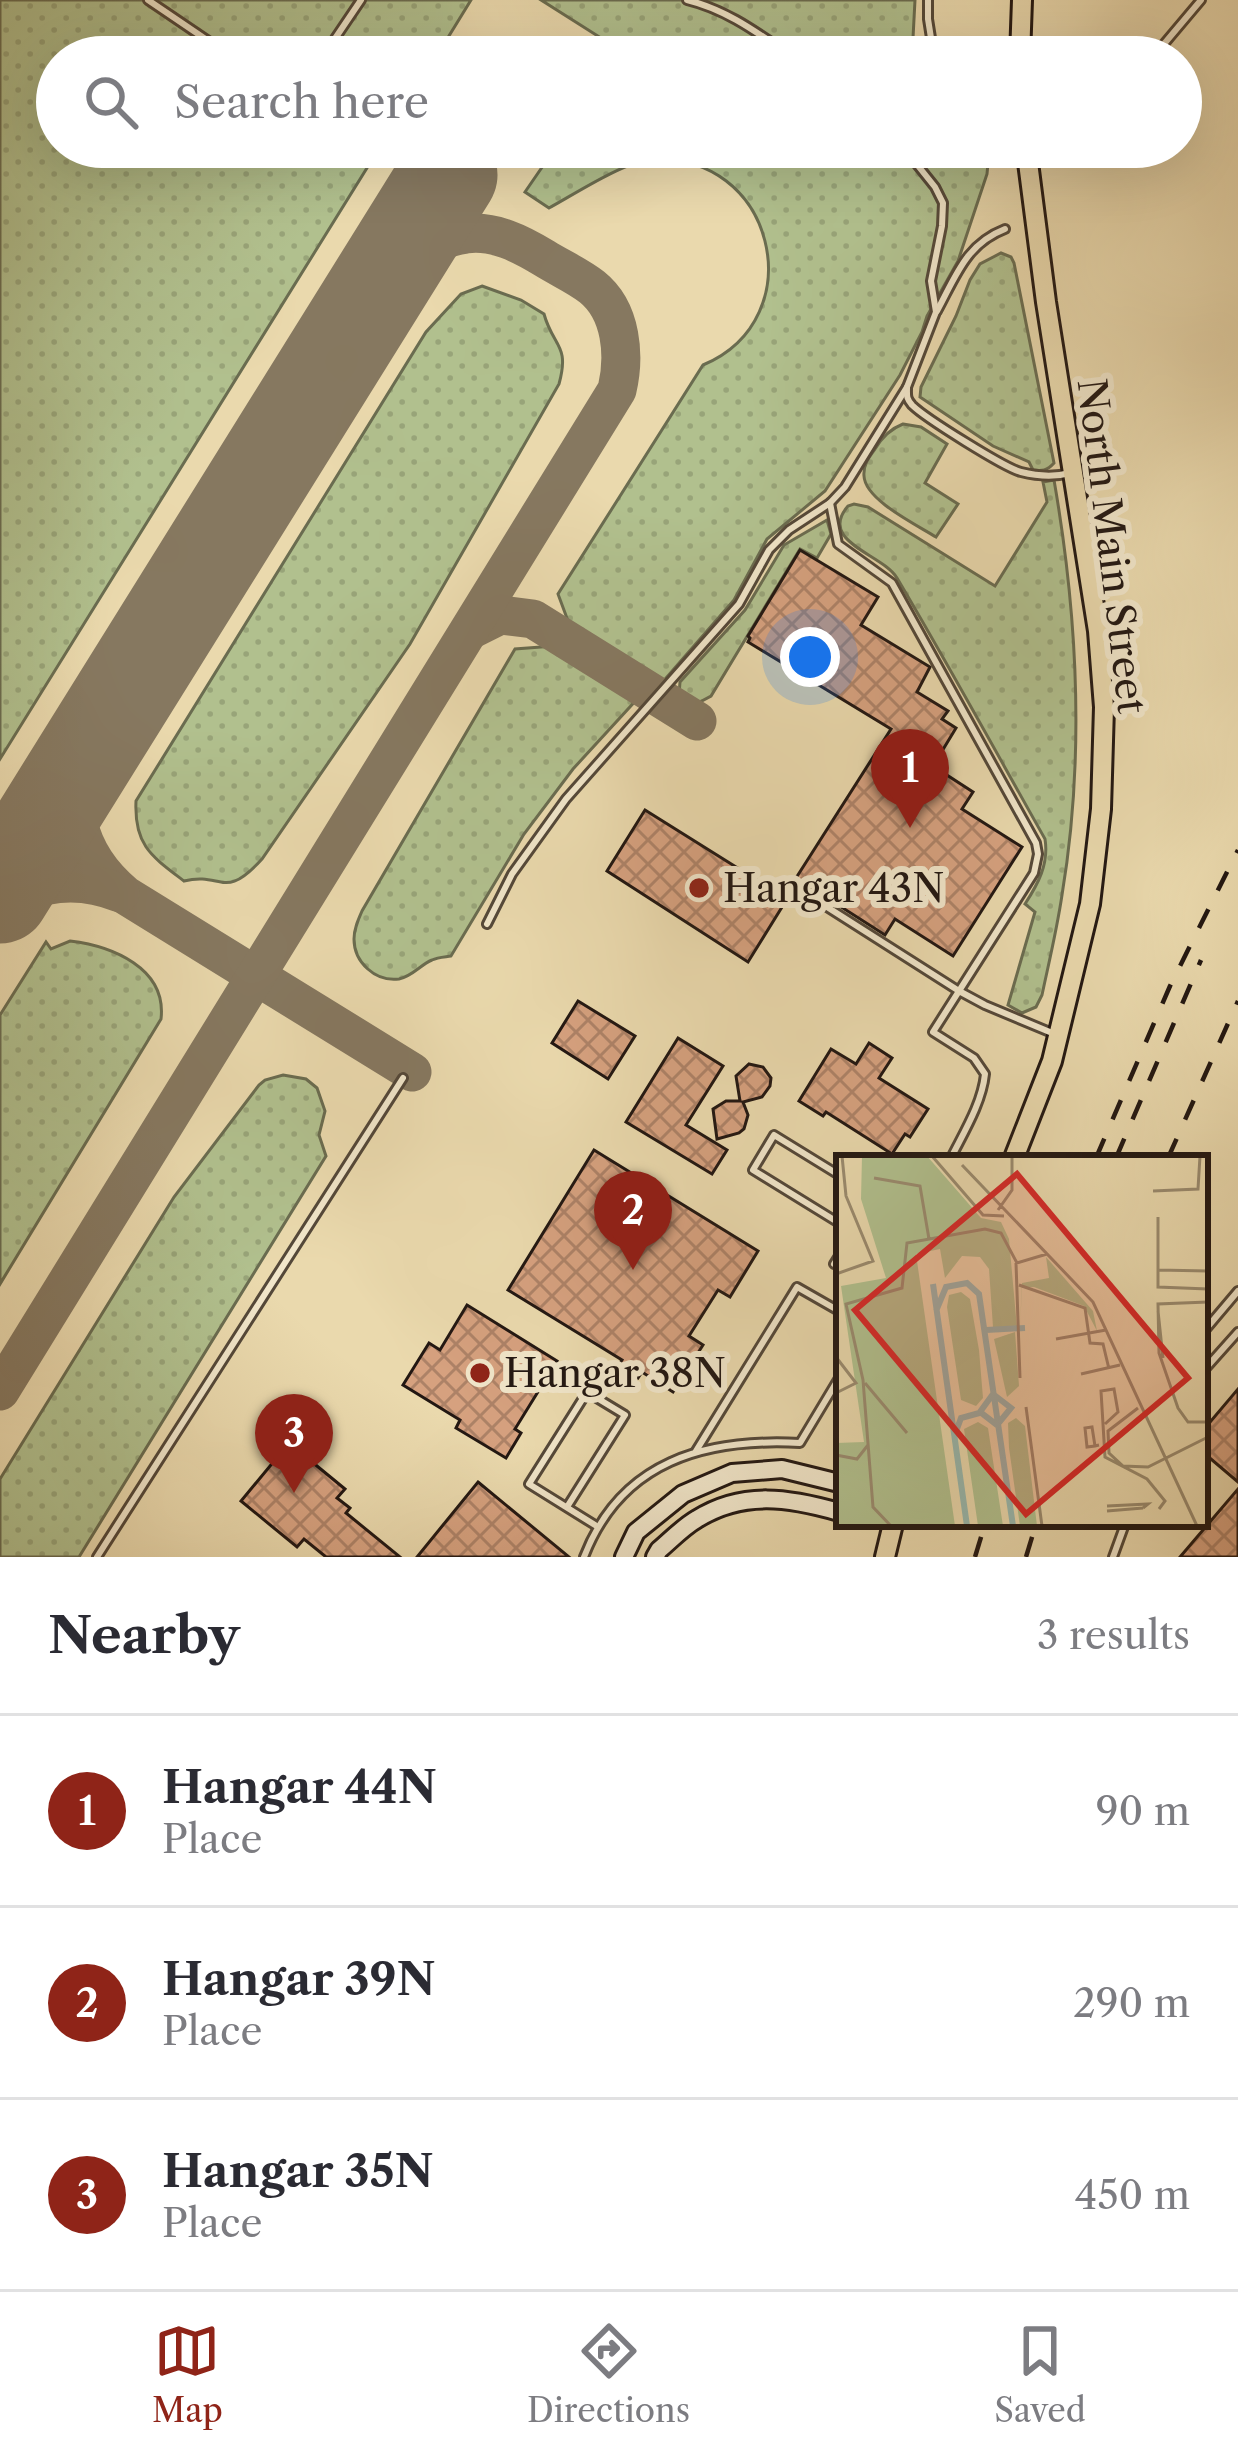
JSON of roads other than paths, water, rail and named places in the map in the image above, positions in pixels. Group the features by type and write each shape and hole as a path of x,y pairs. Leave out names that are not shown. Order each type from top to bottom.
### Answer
{"main road":[{"path":"1021,36 1022,0"},
{"name":"North Main Street","path":"1015,1155 1052,1061 1090,904 1097,859 1104,707 1098,631 1029,168"},
{"path":"624,1557 636,1532 683,1494 732,1473 782,1469 836,1482"},
{"path":"655,1557 698,1518 739,1501 780,1498 836,1511"},
{"path":"886,1557 889,1527"}],"lane":[{"path":"148,0 201,36"},
{"path":"337,36 362,0"},
{"path":"687,0 736,18 762,36"},
{"path":"928,0 931,36"},
{"path":"1171,36 1201,0"},
{"path":"920,168 943,203 931,281 936,312"},
{"path":"487,924 512,874 566,799 739,604 769,550 844,487 907,387 936,312 973,248 1005,229"},
{"path":"907,387 911,404 1016,471 1062,476 1074,472"},
{"path":"830,503 838,544 892,583 1036,843 1034,874 933,1032 979,1062 985,1080 952,1155"},
{"path":"794,886 959,991 1059,1036"},
{"path":"98,1557 403,1078"},
{"path":"836,1173 774,1135 753,1170 836,1220"},
{"path":"696,1451 797,1287 836,1309"},
{"path":"1208,1326 1238,1291"},
{"path":"1208,1366 1238,1332"},
{"path":"584,1557 596,1526 639,1480 664,1463 696,1451 768,1441 800,1443 836,1383"},
{"path":"567,1508 625,1415 587,1392 530,1484 567,1508 596,1526"},
{"path":"1113,1557 1124,1527"}],"railway":[{"path":"1097,1155 1170,986 1238,850"},
{"path":"1117,1155 1201,960"},
{"path":"1169,1155 1238,1001"},
{"path":"975,1557 984,1527"},
{"path":"1026,1557 1035,1527"}],"place":[{"name":"Hangar 44N","path":"910,828"},
{"name":"Hangar 43N","path":"699,888"},
{"name":"Hangar 39N","path":"633,1270"},
{"name":"Hangar 38N","path":"480,1373"},
{"name":"Hangar 35N","path":"294,1493"}]}
